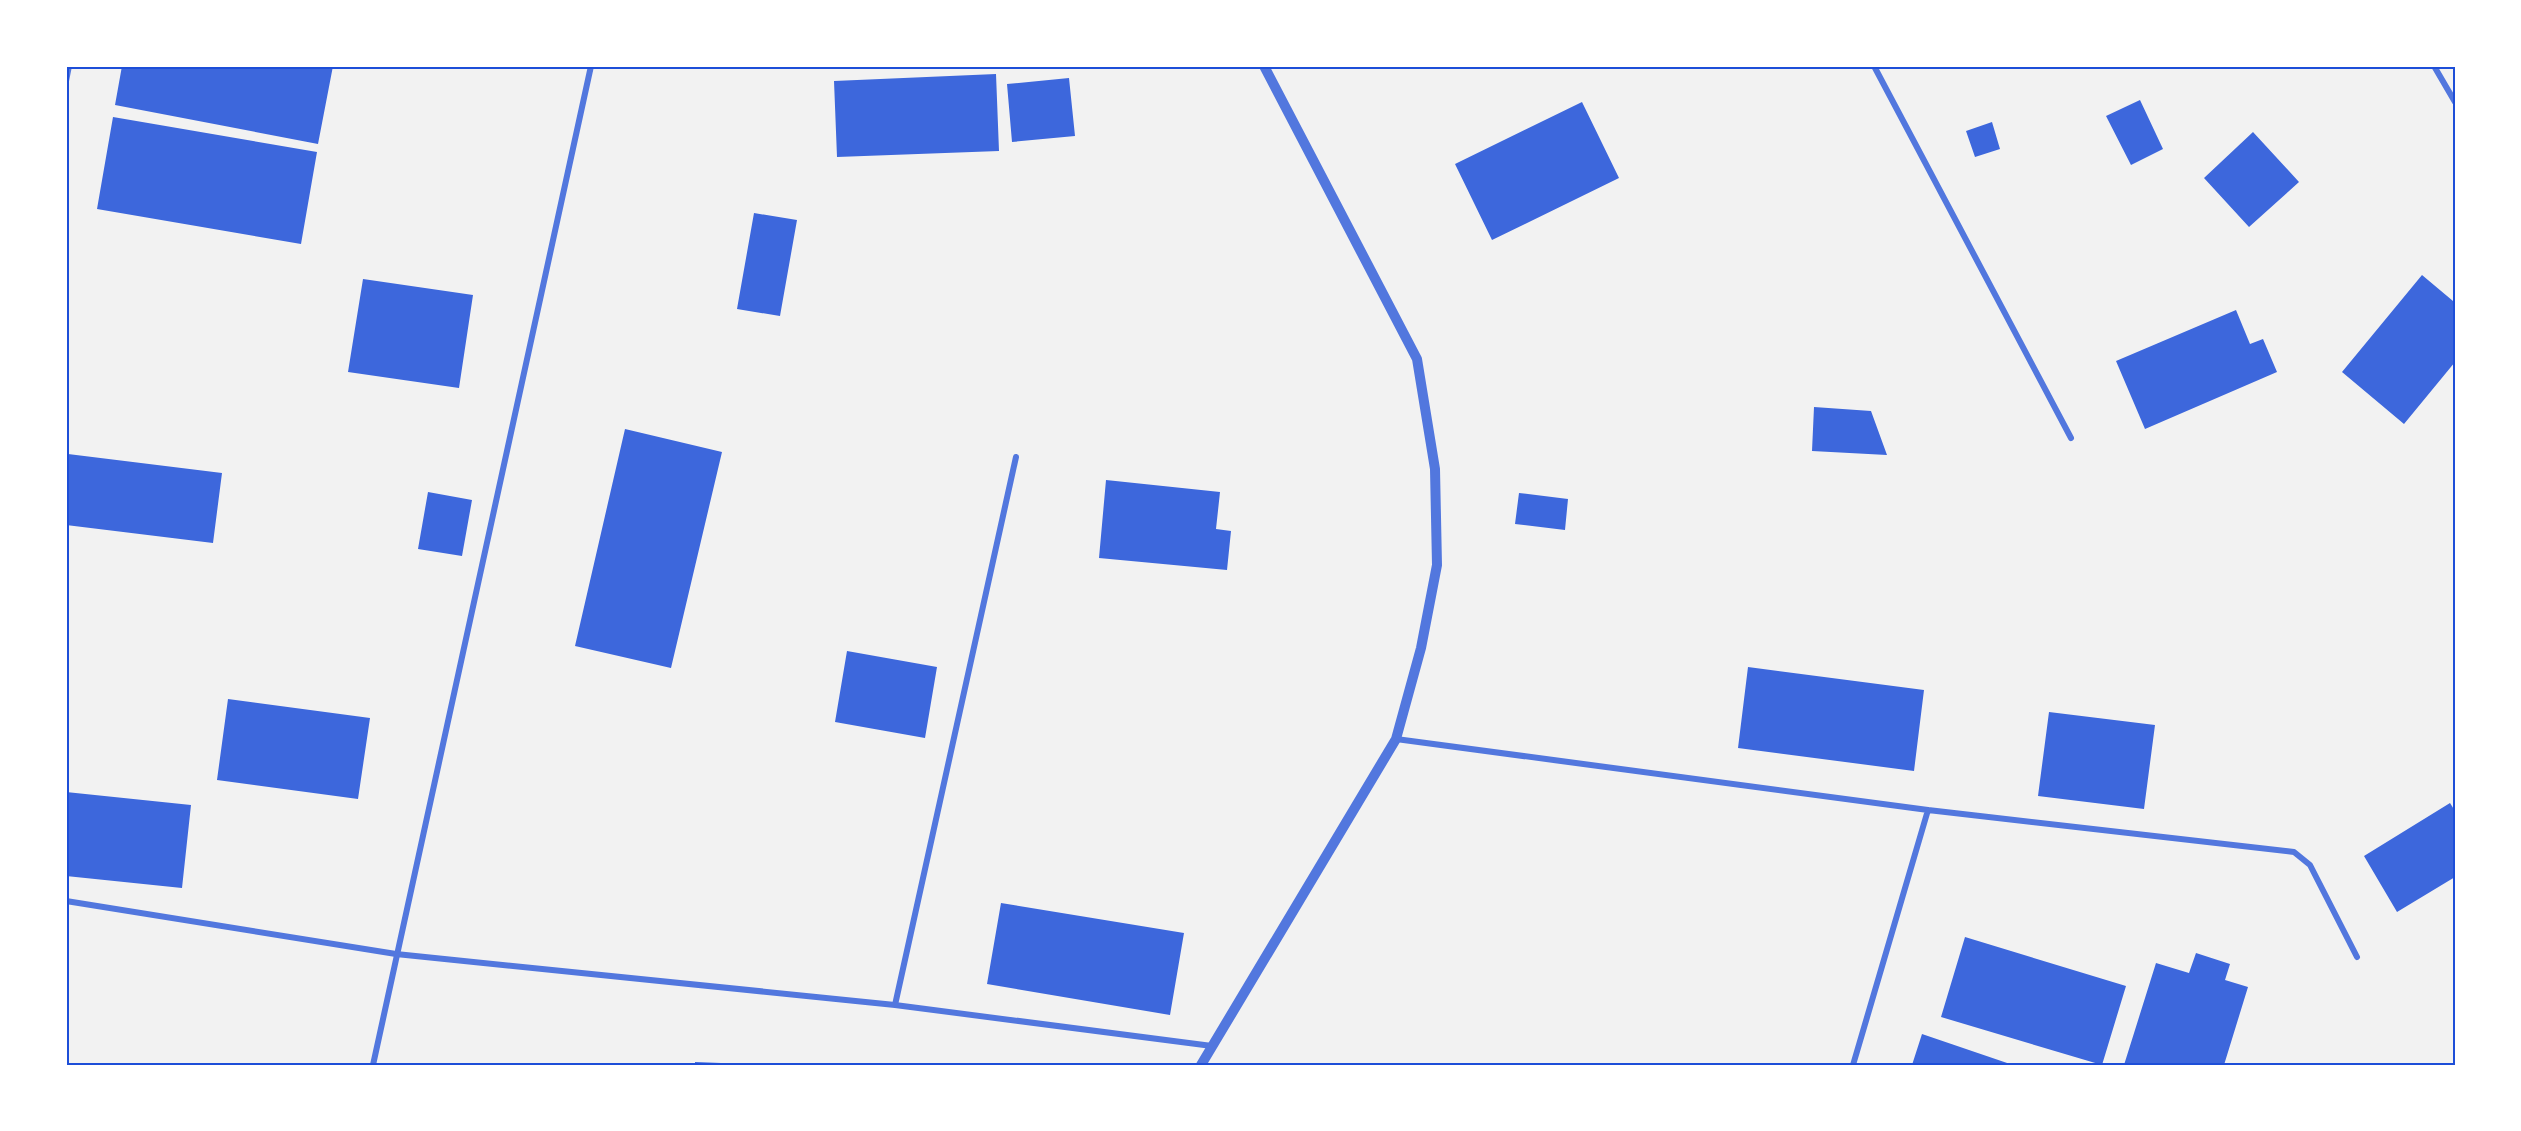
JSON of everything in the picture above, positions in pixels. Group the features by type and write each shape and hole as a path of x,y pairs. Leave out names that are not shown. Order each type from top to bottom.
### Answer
{"street":[{"path":"66,81 69,66"},
{"path":"373,1065 591,66"},
{"path":"1201,1065 1396,739 1421,648 1437,565 1436,469 1417,359 1264,66"},
{"path":"1874,66 2071,438"},
{"path":"2434,66 2455,102"},
{"path":"895,1005 1016,457"},
{"path":"1396,739 1928,810 2294,852 2310,865 2357,957"},
{"path":"1852,1065 1928,810"},
{"path":"66,901 396,954 895,1005 1212,1046"}],"building":[{"path":"122,66 333,66 318,144 115,105"},
{"path":"996,74 999,151 837,157 834,81"},
{"path":"1069,78 1075,136 1012,142 1007,84"},
{"path":"2140,100 2163,149 2131,165 2106,116"},
{"path":"1582,102 1619,178 1492,240 1455,164"},
{"path":"113,117 317,152 301,244 97,209"},
{"path":"1992,122 2000,149 1975,157 1966,131"},
{"path":"2253,132 2299,182 2249,227 2204,178"},
{"path":"754,213 797,220 780,316 737,309"},
{"path":"2422,275 2453,301 2455,298 2455,362 2404,424 2342,372"},
{"path":"363,279 473,295 459,388 348,372"},
{"path":"2236,310 2250,344 2263,339 2277,372 2145,429 2116,361"},
{"path":"1814,407 1871,411 1887,455 1812,451"},
{"path":"625,429 722,452 671,668 575,646"},
{"path":"68,454 222,473 213,543 66,525"},
{"path":"1106,480 1220,492 1216,529 1231,531 1227,570 1099,558"},
{"path":"428,492 472,500 462,556 418,549"},
{"path":"1519,493 1568,499 1565,530 1515,524"},
{"path":"847,651 937,667 925,738 835,722"},
{"path":"1748,667 1924,690 1914,771 1738,748"},
{"path":"228,699 370,718 358,799 217,780"},
{"path":"2049,712 2155,725 2144,809 2038,796"},
{"path":"66,792 191,805 182,888 66,876"},
{"path":"2450,803 2455,811 2455,877 2397,912 2364,856"},
{"path":"1001,903 1184,933 1170,1015 987,984"},
{"path":"1965,937 2126,986 2102,1065 1941,1017"},
{"path":"2196,953 2230,964 2225,980 2248,987 2224,1065 2124,1065 2156,963 2189,973"},
{"path":"1922,1034 2013,1065 1912,1065"},
{"path":"695,1062 721,1063 721,1065 695,1065"}]}
